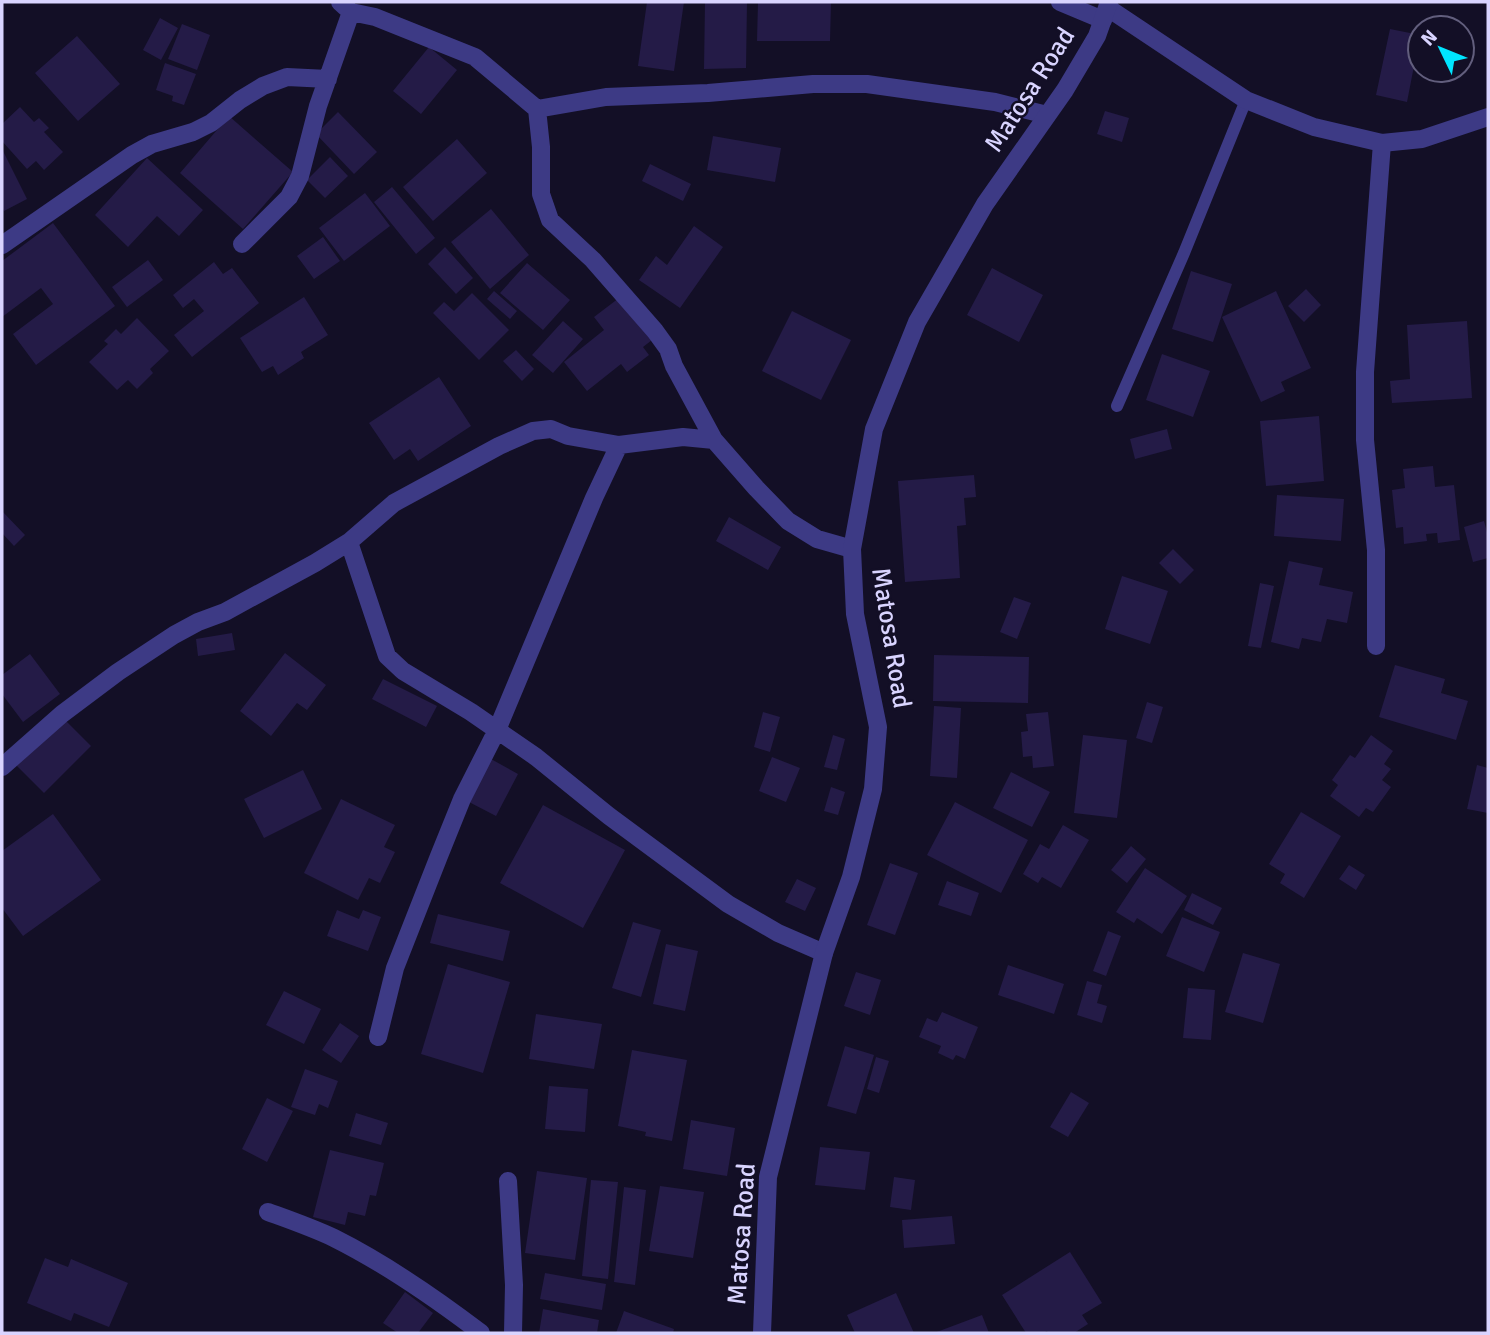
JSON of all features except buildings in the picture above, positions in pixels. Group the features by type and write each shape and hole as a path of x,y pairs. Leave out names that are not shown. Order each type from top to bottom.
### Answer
{"street":[{"path":"1060,2 1106,10 1246,100 1314,127 1382,143 1422,139 1488,117"},
{"path":"242,244 289,197 300,176 346,7 475,57 537,109 541,147 541,194 550,220 593,260 661,340 714,440 788,520 817,539 852,549"},
{"name":"Matosa Road","path":"762,1333 768,1177 824,953 865,827 873,789 878,727 855,614 852,549 874,429 917,322 985,204 1047,115 1097,36 1106,10"},
{"path":"2,245 132,156 152,144 193,132 263,86 287,76 328,79"},
{"path":"537,109 607,97 708,93 813,84 853,84 930,91 995,102 1047,115"},
{"path":"1376,646 1377,550 1365,440 1365,372 1382,143"},
{"path":"2,767 62,715 118,672 174,635 246,602 349,542 394,503 499,446 533,432 551,429 568,436 619,445 683,437 714,440"},
{"path":"378,1037 395,968 462,799 497,730 594,498 619,445"},
{"path":"349,542 387,656 403,671 536,757 609,816 728,904 778,933 824,953"},
{"path":"508,1181 514,1285 513,1333"},
{"path":"268,1212 335,1239 368,1257 440,1302 481,1333"}],"lane":[{"path":"1117,406 1184,253 1246,100"}]}
